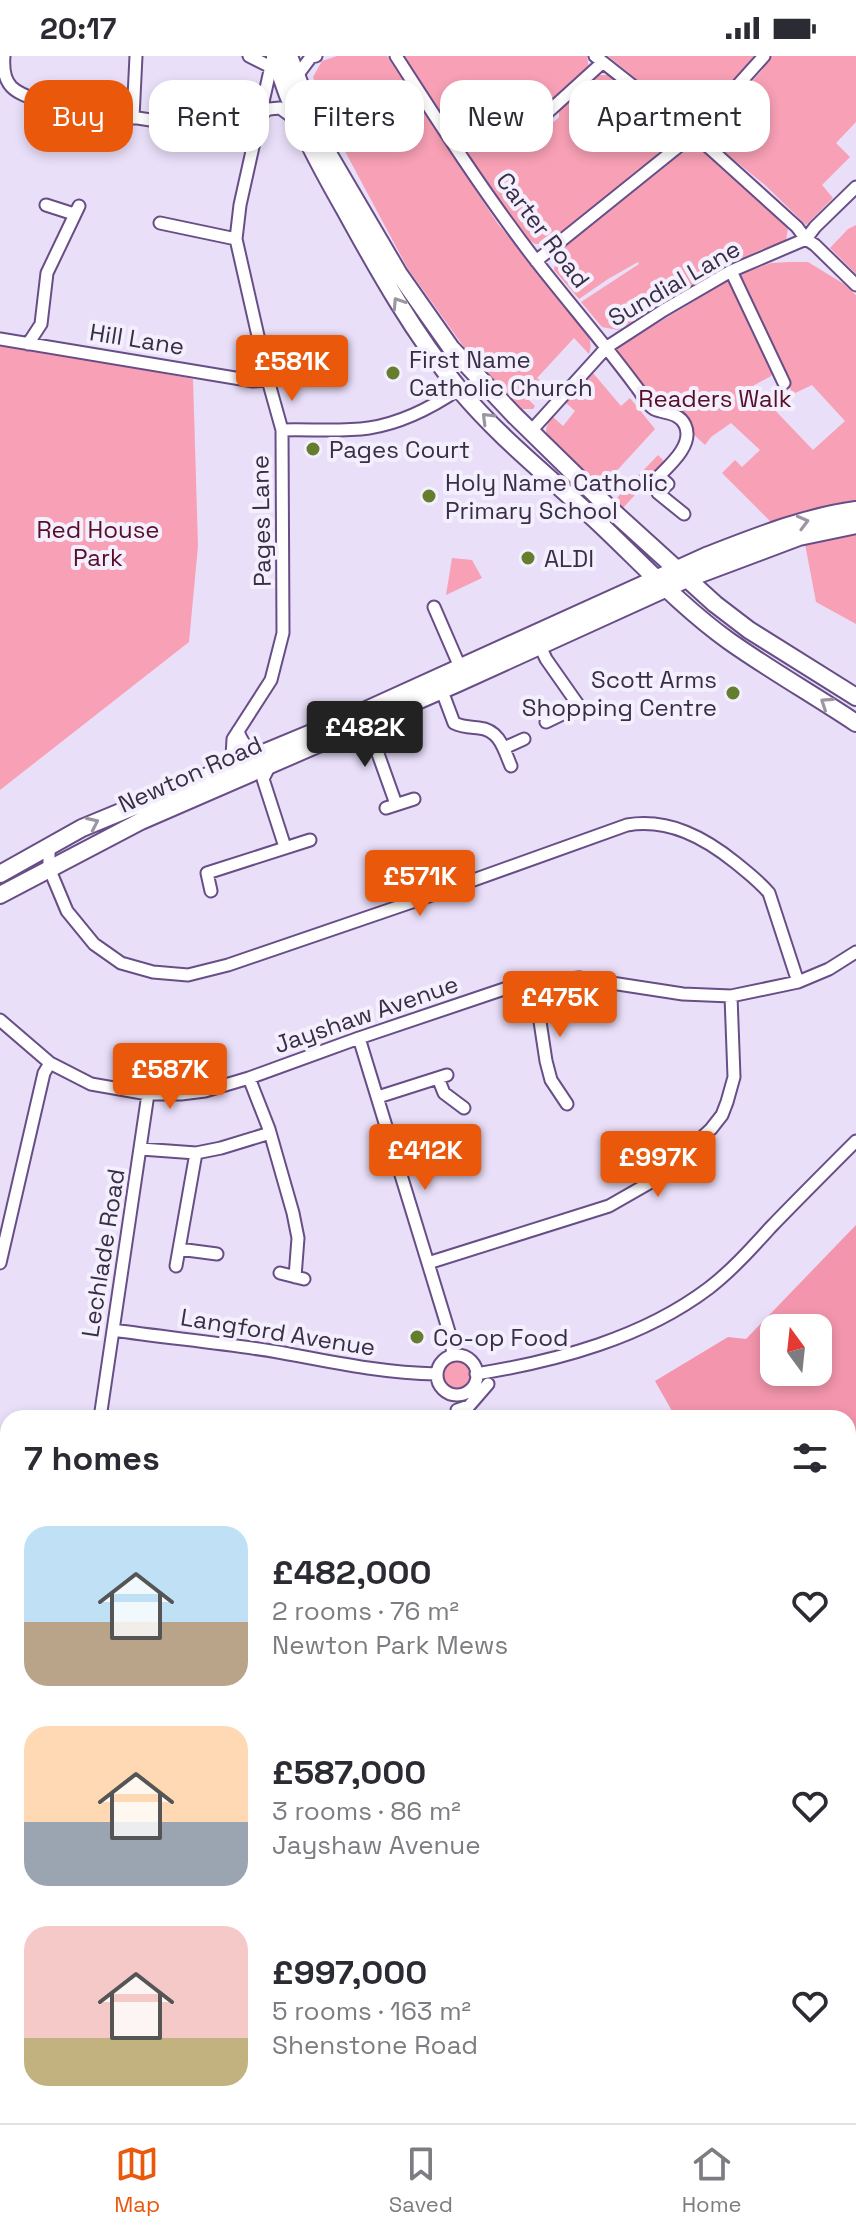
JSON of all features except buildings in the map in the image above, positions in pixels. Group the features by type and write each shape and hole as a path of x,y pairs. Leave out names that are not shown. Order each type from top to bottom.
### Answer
{"highway":[{"path":"289,56 322,143 399,274 451,348 607,506 717,631 856,723"},
{"path":"273,60 285,90"},
{"path":"314,152 384,281 419,336 483,415 672,579 709,599 749,630 856,697"},
{"path":"430,319 430,330 463,375 465,381 459,389"},
{"path":"516,446 531,431"},
{"path":"709,599 712,579 735,560 804,520 856,510"},
{"path":"672,579 774,538 856,525"},
{"path":"672,579 735,560"},
{"name":"Newton Road","path":"6,870 133,805 367,723 442,691 540,646 672,579"},
{"name":"Newton Road","path":"264,759 460,667 672,579"},
{"path":"795,683 791,668 800,662"},
{"name":"Newton Road","path":"0,895 231,772"}],"street":[{"path":"4,56 7,83 24,95"},
{"path":"136,56 133,118 149,120"},
{"path":"249,56 273,60"},
{"path":"296,77 313,56"},
{"name":"Carter Road","path":"396,56 481,185 536,261 607,347"},
{"path":"742,80 764,56"},
{"name":"Pages Lane","path":"269,80 273,60"},
{"path":"553,107 599,60 625,80"},
{"name":"Pages Lane","path":"231,772 233,739 271,680 283,633 282,430 236,239 251,152"},
{"path":"536,261 672,152"},
{"path":"714,152 856,285"},
{"path":"806,239 856,187"},
{"path":"28,344 41,324 47,273 77,210 46,205"},
{"path":"167,228 236,239"},
{"name":"Sundial Lane","path":"531,431 607,347 731,271 806,239"},
{"path":"731,271 778,380"},
{"name":"Hill Lane","path":"0,339 253,381 268,380"},
{"path":"607,347 653,408 683,420 687,437 659,476 668,484 658,493 684,514"},
{"path":"282,430 378,426 401,420 438,403 459,389"},
{"path":"434,607 460,667"},
{"path":"540,646 579,706 546,722"},
{"path":"442,691 454,723 492,732 504,748 511,766"},
{"path":"367,723 391,806 414,799"},
{"path":"238,731 242,743 264,759 263,779 285,847"},
{"path":"504,748 524,739"},
{"path":"231,772 253,782 262,800 271,805"},
{"path":"56,842 49,851 49,868 67,911 94,944 121,963 153,972 188,975 228,965 627,825 639,823 681,829 702,838 769,893 798,982"},
{"path":"211,891 207,873 310,840"},
{"path":"6,870 39,862 49,868"},
{"name":"Jayshaw Avenue","path":"0,1020 50,1063 91,1084 148,1094 181,1094 205,1091 249,1078 516,985 579,978 683,994 731,996 798,982 854,958"},
{"path":"534,982 551,1080 567,1104"},
{"path":"428,1263 609,1206 658,1178 722,1115 734,1077 731,996"},
{"path":"359,1038 450,1335 453,1355"},
{"path":"0,1263 44,1073 50,1063"},
{"path":"378,1097 443,1077 444,1093 464,1108"},
{"path":"249,1078 270,1133 298,1238 299,1278 280,1273"},
{"name":"Lechlade Road","path":"101,1410 148,1094"},
{"path":"141,1149 196,1153 270,1133"},
{"path":"476,1374 525,1367 559,1358 652,1324 679,1309 711,1287 856,1141"},
{"path":"176,1266 196,1153"},
{"path":"179,1249 217,1254"},
{"name":"Langford Avenue","path":"113,1330 277,1352 345,1366 406,1374 437,1374"},
{"path":"453,1355 466,1357 476,1374 471,1388 457,1394 445,1391 437,1374 439,1365 453,1355"},
{"path":"463,1410 488,1384"},
{"path":"457,1394 457,1410"}],"green space":[{"path":"337,56 387,56 403,80 314,80 322,61"},
{"path":"403,56 587,56 589,68 576,80 569,80 569,86 553,100 553,80 440,80 440,112 424,88 424,80 419,80"},
{"path":"608,56 754,56 734,80 638,80"},
{"path":"771,56 856,56 856,122 836,143 850,157 822,185 833,198 806,225 765,185 724,152 770,152 770,80 753,80"},
{"path":"595,75 609,75 614,80 590,80"},
{"path":"569,99 569,152 663,152 544,244 529,240 467,152 553,152 553,122 559,117 559,108"},
{"path":"424,112 440,136 440,152 450,152 498,224 583,327 590,343 589,354 574,338 537,378 540,381 526,397 535,406 533,409 521,409 466,350 408,269 345,152 424,152"},
{"path":"683,152 704,152 788,227 786,241 720,269 618,330 602,327 581,302 638,262 579,299 554,270 556,254"},
{"path":"856,225 856,274 830,248"},
{"name":"Readers Walk","path":"808,262 856,295 856,502 806,511 771,522 722,473 735,460 742,467 760,450 731,423 705,445 691,432 679,412 659,404 630,368 621,362 616,348 731,282 774,371 771,376 749,388 753,392 761,388 769,404 813,450 845,421 812,385 793,394 735,276 771,263"},
{"name":"Red House Park","path":"0,343 193,379 198,546 189,642 0,790"},
{"path":"593,373 621,406 630,398 655,429 601,488 558,444 556,446 549,439 546,432 553,417 563,426 575,411 566,403"},
{"path":"658,455 665,462 623,508 615,500"},
{"path":"856,534 856,624 816,602 805,544"},
{"path":"452,558 472,560 482,578 446,595"},
{"path":"456,1361 467,1365 471,1376 467,1387 456,1391 445,1387 441,1376 445,1365"}],"shaded area":[{"path":"856,1225 856,1410 671,1410 655,1381 728,1337 746,1339 760,1324 760,1386 832,1386 832,1314 770,1314"}],"place":[{"name":"First Name Catholic Church","path":"393,373"},
{"name":"Pages Court","path":"313,449"},
{"name":"Holy Name Catholic Primary School","path":"429,496"},
{"name":"ALDI","path":"528,558"},
{"name":"Scott Arms Shopping Centre","path":"733,693"},
{"name":"Co-op Food","path":"417,1337"}]}
